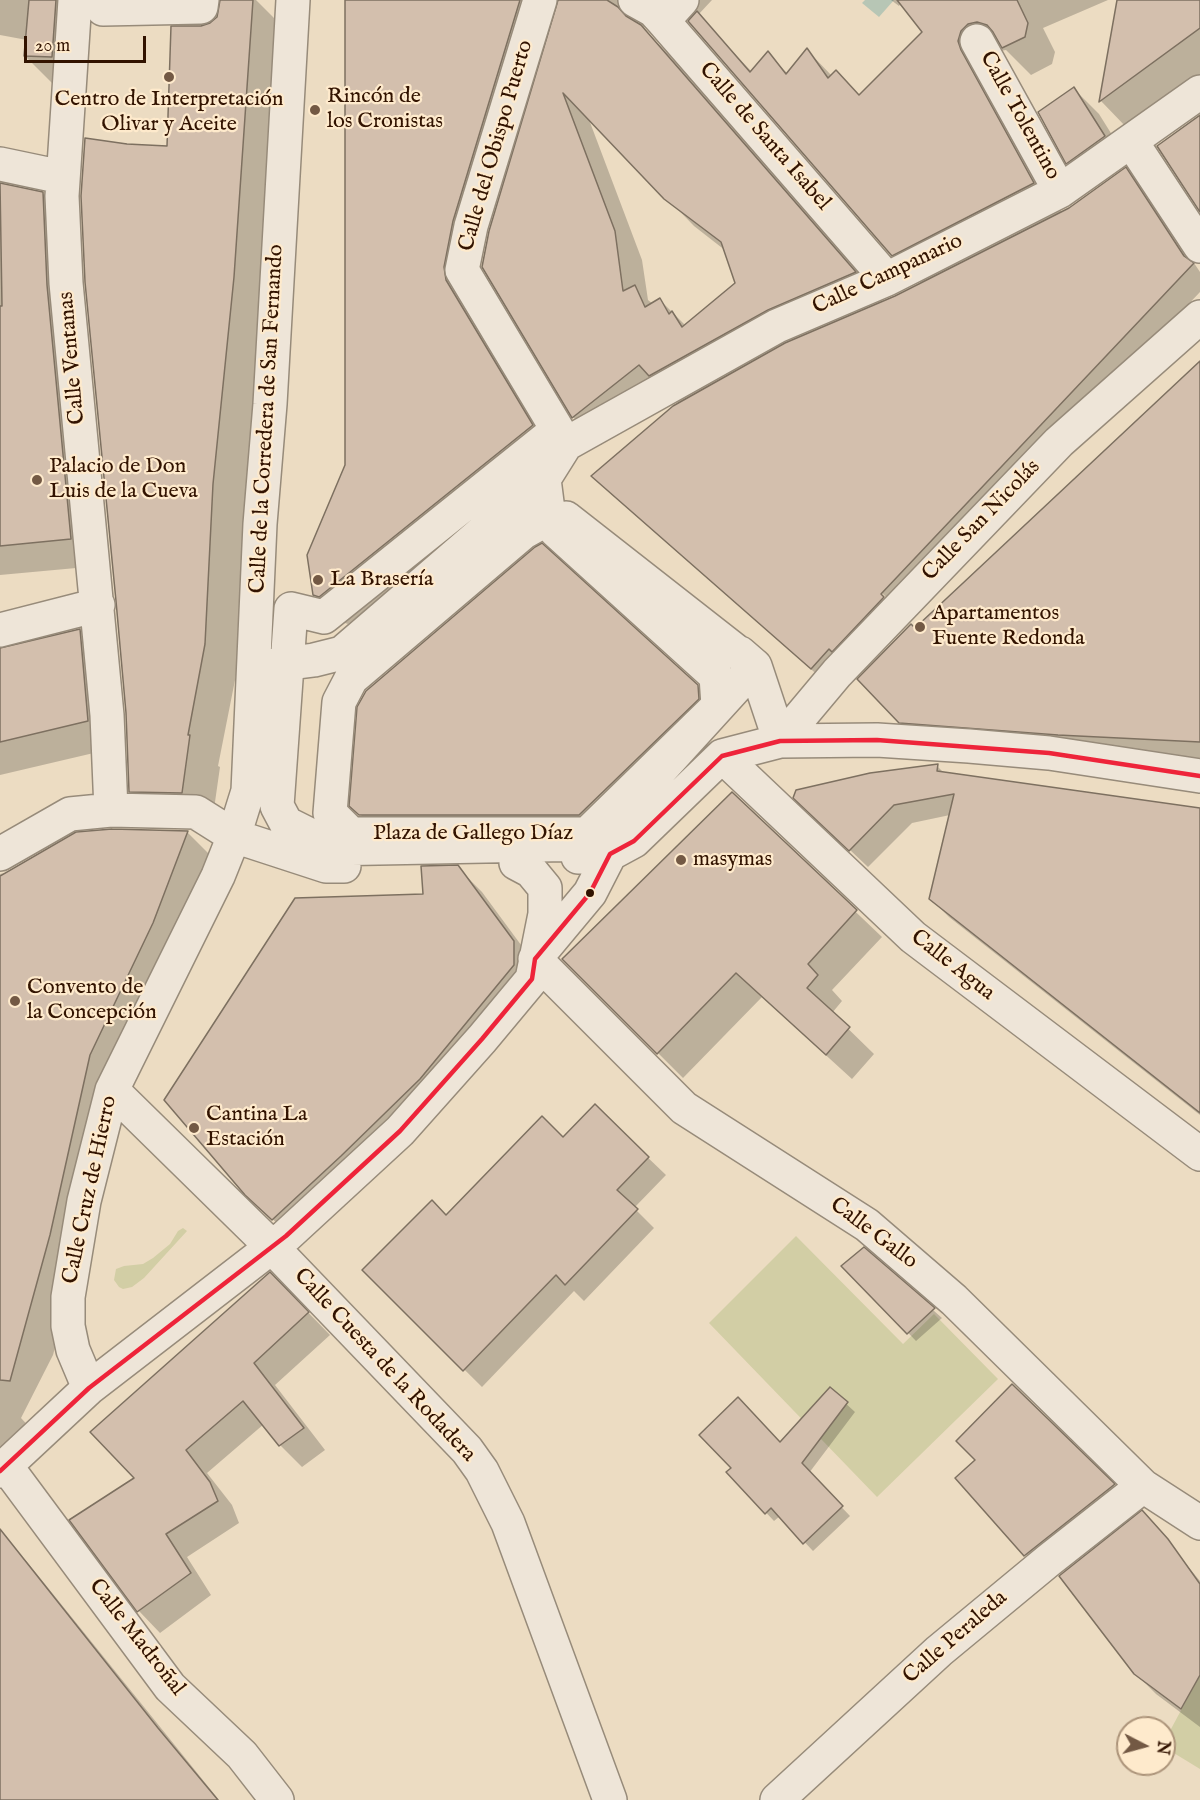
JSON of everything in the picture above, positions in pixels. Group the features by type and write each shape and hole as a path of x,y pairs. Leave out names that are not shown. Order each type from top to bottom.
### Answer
{"street":[{"name":"Calle Ventanas","path":"75,0 62,177 66,282 98,605 107,715 111,810"},
{"path":"103,0 103,9 201,7 202,0"},
{"name":"Calle de la Corredera de San Fernando","path":"234,836 248,790 260,524 270,404 293,0"},
{"name":"Calle del Obispo Puerto","path":"540,0 471,226 462,270 566,444"},
{"name":"Calle de Santa Isabel","path":"635,0 653,10 672,11 887,279"},
{"name":"Calle Tolentino","path":"977,41 1060,191"},
{"name":"Calle Campanario","path":"566,444 777,326 887,279 1060,191 1200,92"},
{"path":"1131,141 1200,246"},
{"path":"0,164 62,177"},
{"name":"Calle San Nicolás","path":"780,741 837,673 1059,442 1200,317"},
{"name":"Plaza de Gallego Díaz","path":"544,479 549,518 524,532 351,679 339,702 330,813 351,834 587,834 718,706 716,676 556,531 566,518 754,666 593,844 325,849 306,833 286,823 277,806 291,609 324,617 552,434 544,479"},
{"path":"254,668 342,653 544,479 566,444"},
{"path":"544,479 754,666 780,741"},
{"path":"0,630 98,605"},
{"name":"Plaza de Gallego Díaz","path":"0,854 70,814 111,810 196,812 234,836 326,866 516,863 610,854 634,841 722,756 780,741 877,740 969,746 1048,753 1200,776"},
{"name":"Calle Agua","path":"722,756 913,937 1200,1154"},
{"name":"Calle Cruz de Hierro","path":"89,1388 73,1350 68,1326 68,1298 84,1201 112,1090 218,876 234,836"},
{"path":"3,1468 89,1388 286,1236 400,1131 482,1040 532,979 535,959 590,893 610,854"},
{"name":"Plaza de Gallego Díaz","path":"516,863 531,871 545,888 545,914 535,959"},
{"name":"Calle Gallo","path":"535,959 684,1108 867,1225 954,1300 1143,1486 1200,1523"},
{"name":"Calle Cuesta de la Rodadera","path":"112,1090 271,1246 467,1450 482,1472 508,1523 610,1800"},
{"name":"Calle Madroñal","path":"3,1468 170,1687 242,1755 277,1800"},
{"name":"Calle Peraleda","path":"777,1800 939,1651 1048,1560 1143,1486"}],"shaded area":[{"path":"865,0 894,0 879,17 862,3"},
{"path":"183,1228 187,1231 144,1278 132,1287 123,1289 119,1287 114,1280 116,1269 143,1264 153,1258 170,1244 178,1231"},
{"path":"796,1236 903,1344 934,1314 998,1379 877,1497 709,1323"},
{"path":"1200,1675 1200,1769 1176,1754 1176,1720"}],"building":[{"path":"29,0 56,0 52,57 24,56"},
{"path":"220,0 253,0 234,277 213,484 205,644 188,735 190,735 182,793 129,792 126,713 85,282 81,196 85,138 127,144 167,146 171,26 201,26 210,23 217,17"},
{"path":"345,0 520,0 453,221 444,267 446,280 533,425 319,597 313,595 307,555 345,465"},
{"path":"558,0 607,0 641,25 856,272 768,310 649,376 639,365 572,418 482,267 489,231","holes":["563,93 664,199 721,242 735,283 682,327 672,311 669,314 660,298 645,307 635,285 623,291 615,231"]},
{"path":"897,0 1017,0 1028,23 1025,37 1002,48 987,25 977,22 968,24 961,31 958,41 1034,183 892,256 688,21 697,11 750,72 768,51 786,74 807,48 828,78 836,70 859,95 922,32"},
{"path":"1117,0 1200,0 1200,28 1099,102"},
{"path":"1074,87 1105,136 1066,164 1038,112"},
{"path":"1200,115 1200,212 1157,146"},
{"path":"1126,167 1184,256 1194,263 881,594 884,597 832,652 829,649 811,669 591,476 673,406 785,343 895,296 1069,208"},
{"path":"0,183 43,192 47,285 71,539 0,546 0,306 2,306"},
{"path":"1200,361 1200,742 1058,735 899,723 857,679 911,624 915,628"},
{"path":"542,543 698,685 699,699 579,815 359,815 349,806 357,707 366,691"},
{"path":"80,629 88,721 0,742 0,648"},
{"path":"938,764 937,771 1200,808 1200,1113 929,899 954,794 894,805 849,851 793,798 796,790 870,773"},
{"path":"732,792 857,910 808,964 818,975 807,988 850,1027 826,1055 736,973 657,1054 562,959"},
{"path":"112,829 188,831 153,923 90,1055 50,1235 10,1381 0,1380 0,876 76,832"},
{"path":"458,865 514,941 514,965 420,1079 272,1220 245,1195 164,1100 295,898 423,894 421,866"},
{"path":"595,1104 649,1157 617,1190 638,1209 565,1285 556,1275 463,1371 362,1270 432,1200 446,1215 542,1116 563,1137"},
{"path":"864,1247 935,1308 907,1334 841,1266"},
{"path":"270,1272 309,1312 254,1363 304,1428 279,1446 243,1401 186,1450 210,1482 218,1501 166,1534 191,1573 137,1612 69,1520 134,1478 90,1432"},
{"path":"1012,1384 1115,1484 1024,1556 955,1478 975,1460 956,1441"},
{"path":"830,1387 848,1402 802,1463 843,1506 803,1544 771,1508 765,1514 726,1472 731,1468 699,1435 738,1397 780,1442"},
{"path":"1142,1510 1168,1539 1200,1584 1200,1675 1181,1709 1134,1674 1059,1576"},
{"path":"0,1529 158,1728 218,1800 0,1800"}],"transit line":[{"path":"0,1471 89,1388 286,1236 400,1131 532,979 535,959 590,893 610,854 634,841 722,756 780,741 877,740 1049,753 1200,776"}],"place":[{"name":"Centro de Interpretación Olivar y Aceite","path":"169,77"},
{"name":"Rincón de los Cronistas","path":"315,110"},
{"name":"Palacio de Don Luis de la Cueva","path":"37,480"},
{"name":"La Brasería","path":"318,580"},
{"name":"Apartamentos Fuente Redonda","path":"920,627"},
{"name":"masymas","path":"681,860"},
{"name":"Convento de la Concepción","path":"15,1001"},
{"name":"Cantina La Estación","path":"194,1128"}]}
